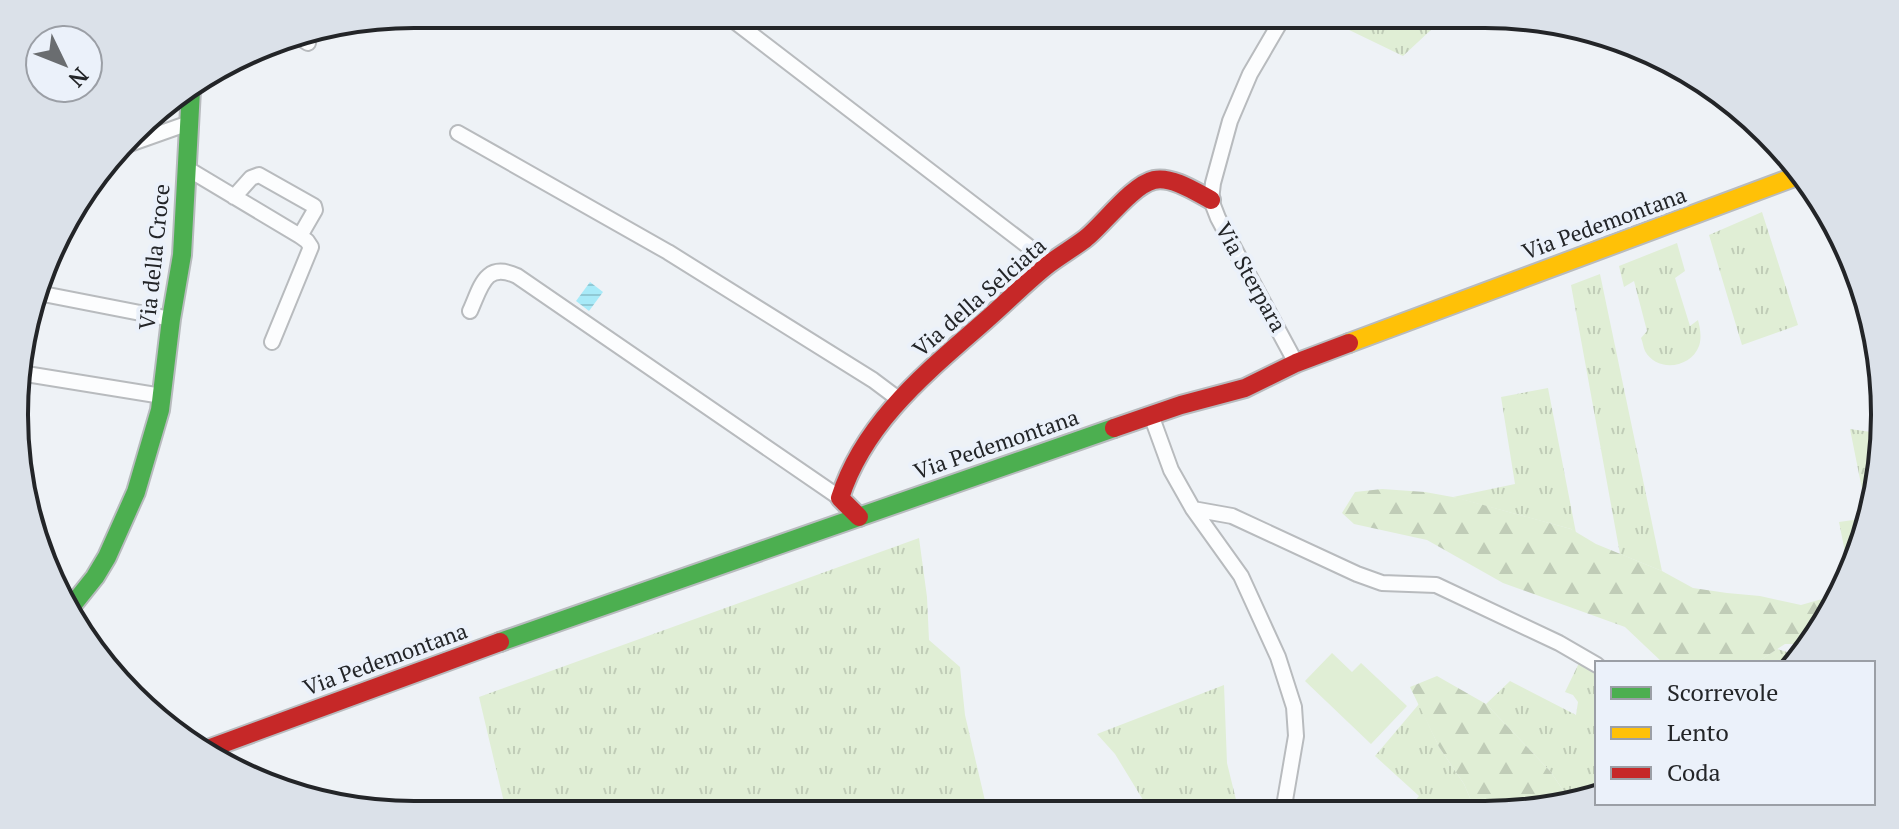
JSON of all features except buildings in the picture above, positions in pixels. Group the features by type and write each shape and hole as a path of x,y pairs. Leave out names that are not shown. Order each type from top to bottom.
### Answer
{"street":[{"path":"743,28 1050,263"},
{"name":"Via Sterpara","path":"1277,28 1236,105 1215,175 1211,200 1296,363"},
{"name":"Via della Croce","path":"76,600 101,567 136,492 160,410 182,255 190,100"},
{"path":"143,139 189,123"},
{"path":"458,133 668,252 873,380 901,401"},
{"path":"188,169 300,236 311,247 272,342"},
{"path":"234,197 251,178 259,175 314,206 315,210 300,236"},
{"name":"Via Pedemontana","path":"216,746 526,633 1151,415 1245,388 1296,363 1791,178"},
{"name":"Via della Selciata","path":"840,498 845,478 856,457 901,401 1050,263 1084,239 1139,189 1152,180 1169,180 1211,200"},
{"path":"470,311 491,273 503,270 517,276 840,498 859,517"},
{"path":"47,295 171,319"},
{"path":"30,375 162,396"},
{"path":"1151,415 1171,470 1193,509 1241,576 1278,657 1294,707 1296,736 1285,801"},
{"path":"1193,509 1232,516 1382,583 1436,585 1559,643 1595,664"}],"green space":[{"path":"1345,28 1433,28 1403,56"},
{"path":"1762,212 1798,325 1742,345 1709,235"},
{"path":"1677,243 1685,271 1675,278 1690,326 1698,320 1700,339 1699,346 1689,359 1665,365 1657,363 1645,351 1641,338 1647,331 1634,281 1624,287 1619,266"},
{"path":"1600,274 1662,571 1620,554 1571,285"},
{"path":"1548,388 1576,533 1571,529 1453,497 1515,484 1501,397"},
{"path":"1850,429 1870,432 1863,494"},
{"path":"1382,489 1425,492 1571,529 1596,544 1662,571 1693,588 1760,596 1801,605 1824,598 1795,644 1785,644 1759,661 1661,661 1625,627 1503,583 1427,540 1354,524 1342,513 1355,492"},
{"path":"1856,520 1845,553 1839,522"},
{"path":"919,538 929,640 960,667 965,715 985,801 504,801 479,697"},
{"path":"1777,649 1789,653 1782,661 1759,661"},
{"path":"1332,653 1352,672 1361,663 1407,706 1371,744 1305,681"},
{"path":"1579,663 1595,672 1595,785 1565,793 1550,771 1486,704 1510,681 1576,715 1578,702 1573,695 1565,692"},
{"path":"1437,676 1486,704 1550,771 1565,793 1535,798 1471,801 1464,784 1439,747 1410,687"},
{"path":"1224,685 1227,763 1236,801 1144,801 1115,754 1097,734"},
{"path":"1419,704 1439,747 1464,784 1471,801 1415,801 1419,796 1375,756"}],"water":[{"path":"590,282 603,292 589,311 576,301"}],"traffic: fast":[{"path":"76,601 107,557 136,492 160,410 182,255 190,100"},
{"path":"500,642 1114,428"}],"traffic: slow":[{"path":"1349,343 1791,178"}],"traffic: jam":[{"path":"859,517 840,498 851,471 881,422 941,359 1041,271 1085,239 1145,183 1168,180 1211,200"},
{"path":"1114,428 1181,405 1245,388 1296,363 1349,343"},
{"path":"216,746 500,642"}]}
